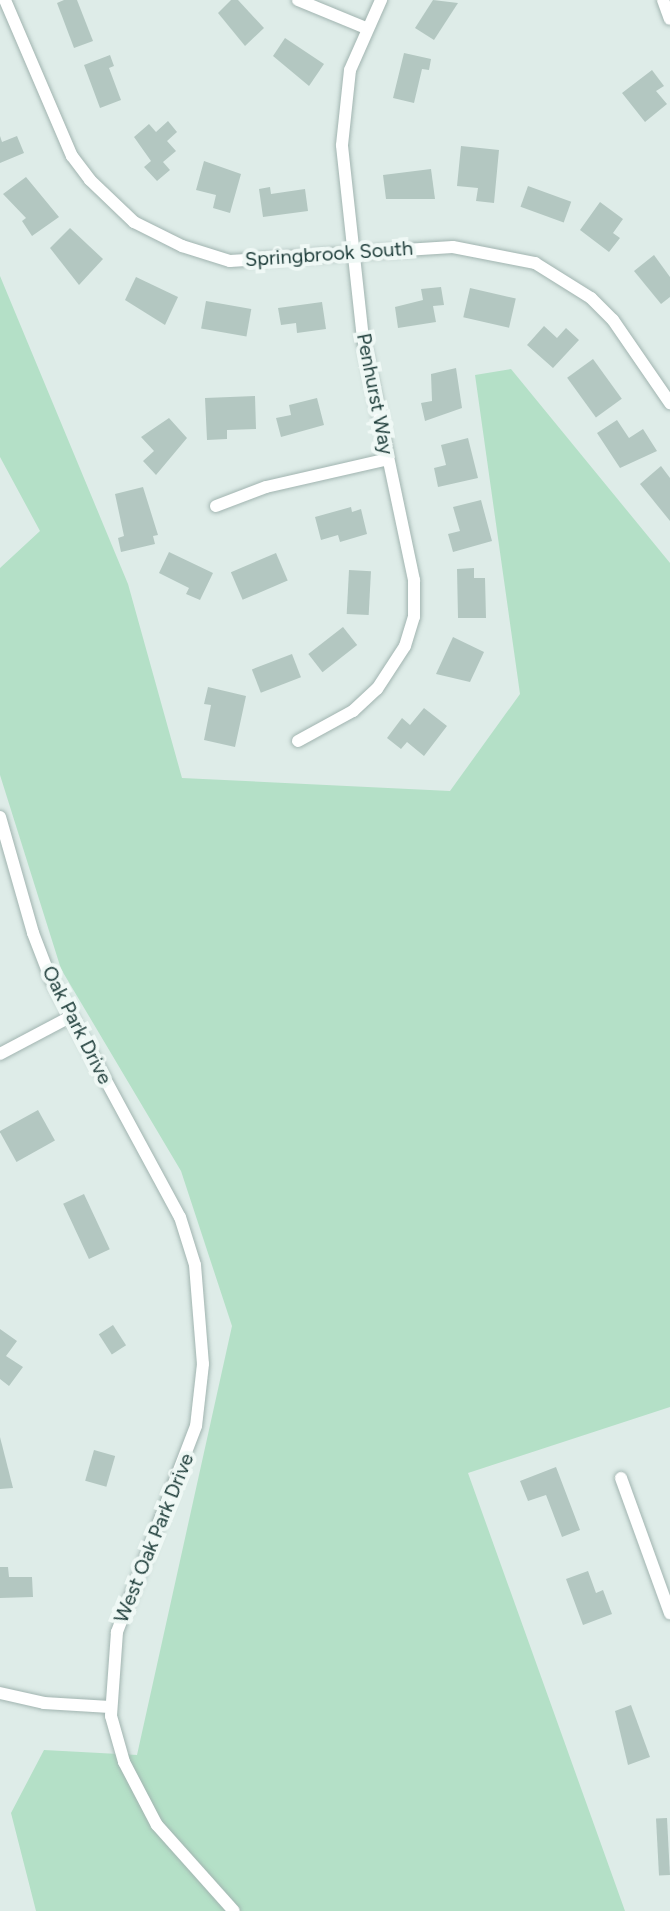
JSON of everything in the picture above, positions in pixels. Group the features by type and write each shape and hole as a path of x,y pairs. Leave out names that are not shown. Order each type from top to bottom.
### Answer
{"street":[{"path":"298,0 366,28"},
{"name":"Penhurst Way","path":"298,741 366,701 405,646 415,590 351,255 342,145 350,70 381,0"},
{"path":"663,0 670,19"},
{"name":"Springbrook South","path":"5,5 72,156 90,180 134,222 182,246 230,261 453,247 535,263 591,298 613,320 670,403"},
{"path":"216,506 266,487 388,459"},
{"name":"Oak Park Drive","path":"0,817 33,933 70,1017 183,1223"},
{"path":"0,1054 70,1017"},
{"name":"West Oak Park Drive","path":"183,1223 195,1265 202,1327 199,1409 190,1447 117,1632 110,1707 124,1762 151,1816 234,1911"},
{"path":"621,1478 670,1613"},
{"path":"0,1693 44,1703 110,1707"}],"green space":[{"path":"0,276 128,584 182,778 450,791 520,694 475,375 511,369 670,563 670,1407 468,1473 625,1911 36,1911 11,1813 44,1750 137,1755 232,1326 181,1171 61,969 0,775 0,568 40,531 0,457"}],"building":[{"path":"77,0 93,41 74,48 57,3"},
{"path":"231,0 238,0 264,28 245,46 218,13"},
{"path":"433,0 458,3 434,40 415,28"},
{"path":"285,38 324,64 309,86 273,56"},
{"path":"404,53 431,59 429,70 422,69 414,103 393,98"},
{"path":"110,55 114,66 109,68 121,100 100,108 84,65"},
{"path":"652,70 664,86 656,91 667,104 645,122 622,93"},
{"path":"168,121 177,132 167,141 176,151 163,162 170,170 157,181 144,167 151,161 134,137 149,124 156,132"},
{"path":"0,136 2,142 17,136 24,153 0,163"},
{"path":"461,146 499,150 494,203 476,201 478,188 457,186"},
{"path":"204,161 241,174 230,213 213,208 216,195 196,190"},
{"path":"431,169 435,199 386,199 383,175"},
{"path":"26,177 59,217 32,236 22,221 26,218 3,194"},
{"path":"528,186 571,202 564,222 520,207"},
{"path":"270,187 271,194 305,189 308,211 263,217 259,189"},
{"path":"600,202 623,219 613,233 620,238 609,252 580,230"},
{"path":"70,228 103,259 79,285 50,248"},
{"path":"654,255 670,277 670,297 661,304 634,271"},
{"path":"136,277 178,297 165,325 125,300"},
{"path":"441,287 444,305 433,306 436,322 398,328 395,307 423,300 421,289"},
{"path":"470,288 516,299 509,328 463,317"},
{"path":"206,301 251,309 246,337 201,329"},
{"path":"322,302 326,329 297,333 296,323 281,325 278,308"},
{"path":"544,326 557,338 566,328 579,340 553,368 527,345"},
{"path":"593,359 622,399 596,417 567,378"},
{"path":"456,368 462,408 425,421 421,403 432,401 431,374"},
{"path":"255,396 256,429 227,430 227,439 207,440 205,398"},
{"path":"317,398 324,425 281,437 276,418 291,415 289,405"},
{"path":"169,418 187,438 156,475 143,461 154,451 141,437"},
{"path":"617,420 629,438 643,429 657,451 620,468 597,433"},
{"path":"468,438 478,478 438,487 434,468 446,465 441,445"},
{"path":"661,466 670,478 670,521 640,484"},
{"path":"143,487 158,535 153,536 155,544 121,552 118,538 124,536 115,494"},
{"path":"481,500 492,541 453,552 448,534 460,531 453,507"},
{"path":"351,507 352,512 361,509 367,534 340,542 338,535 321,540 315,517"},
{"path":"169,552 213,573 200,600 186,594 189,588 159,573"},
{"path":"276,553 288,581 243,600 231,572"},
{"path":"474,568 474,578 485,578 486,618 458,618 457,569"},
{"path":"349,570 371,571 369,615 347,614"},
{"path":"343,627 357,645 322,672 308,654"},
{"path":"453,637 484,652 470,682 436,674"},
{"path":"292,654 301,677 261,693 252,669"},
{"path":"208,687 246,696 235,747 204,740 211,705 204,704"},
{"path":"424,708 447,726 424,756 407,742 401,749 387,738 402,718 410,725"},
{"path":"38,1110 55,1141 16,1162 0,1131"},
{"path":"84,1194 110,1249 89,1259 63,1204"},
{"path":"113,1325 126,1345 112,1354 99,1334"},
{"path":"0,1329 17,1341 6,1356 23,1367 9,1386 0,1379"},
{"path":"0,1437 13,1488 0,1489"},
{"path":"94,1450 115,1456 106,1487 85,1481"},
{"path":"556,1467 580,1530 562,1537 546,1495 528,1501 520,1481"},
{"path":"0,1567 8,1567 9,1577 32,1577 33,1597 0,1598"},
{"path":"588,1571 596,1593 603,1590 612,1614 583,1625 566,1579"},
{"path":"631,1705 650,1757 628,1765 615,1711"},
{"path":"667,1818 670,1875 659,1875 656,1819"}]}
